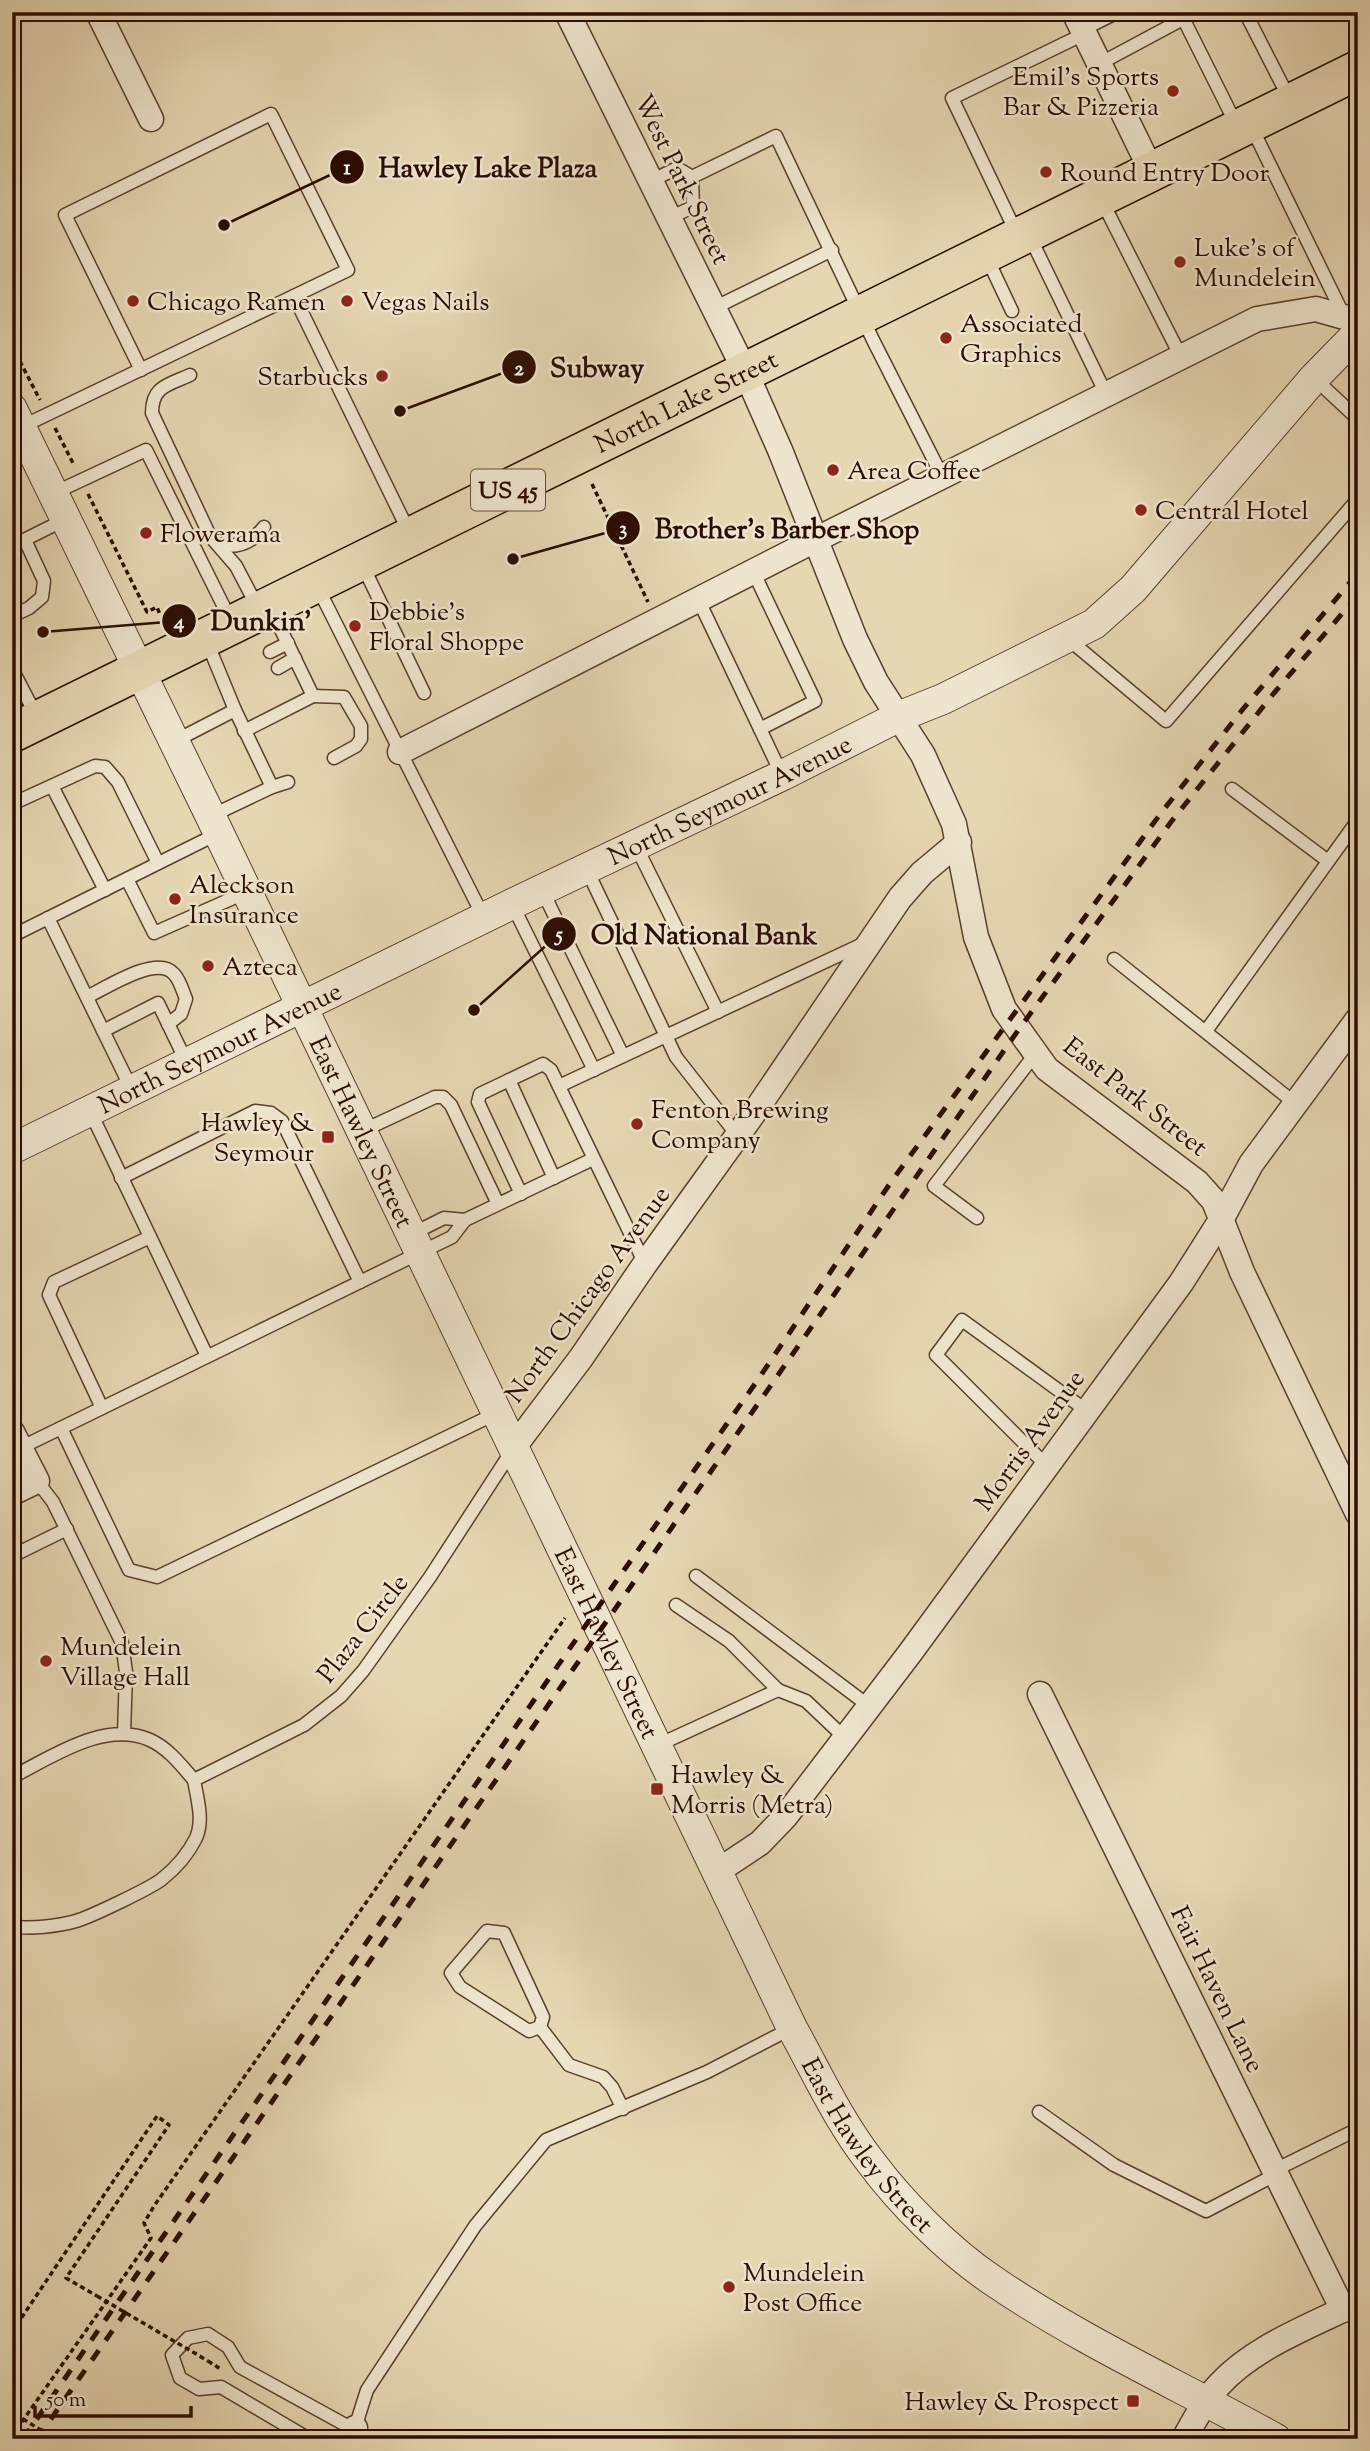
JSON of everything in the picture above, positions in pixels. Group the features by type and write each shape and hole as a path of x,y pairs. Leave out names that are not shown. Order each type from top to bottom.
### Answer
{"main road":[{"name":"North Lake Street","path":"21,724 141,671 1358,70"}],"street":[{"path":"98,12 151,119"},
{"name":"West Park Street","path":"567,12 746,373"},
{"path":"1080,25 1152,172"},
{"path":"400,752 1257,319 1316,309 1354,325"},
{"name":"North Seymour Avenue","path":"12,1149 512,904 587,870 898,717 943,699 1094,624 1133,589 1314,378 1354,325"},
{"name":"East Park Street","path":"746,373 855,639 876,682 923,755 954,824 976,937 1004,1009 1048,1069 1197,1182 1214,1201 1242,1272 1358,1514"},
{"name":"East Hawley Street","path":"17,418 719,1871 792,2028 846,2128 897,2194 959,2254 991,2279 1056,2321 1276,2439"},
{"name":"North Chicago Avenue","path":"514,1447 582,1358 900,898 922,873 959,842"},
{"name":"Morris Avenue","path":"719,1871 760,1843 785,1817 869,1706 1181,1283 1221,1220 1251,1164 1358,1019"},
{"path":"12,1493 37,1481 16,1440"},
{"name":"Fair Haven Lane","path":"1040,1694 1274,2173 1350,2306"},
{"path":"1184,2439 1218,2386 1243,2363 1350,2306"}],"lane":[{"path":"1106,394 952,98 1080,25 1118,12"},
{"path":"1245,12 1291,103"},
{"path":"1099,64 1182,16 1354,325"},
{"path":"17,418 141,370 348,270 271,114 65,215 141,370"},
{"path":"692,177 776,136 861,316 942,476"},
{"path":"651,181 677,168 692,177"},
{"path":"670,218 693,206 692,177"},
{"path":"1100,198 1181,357"},
{"path":"714,308 832,250"},
{"path":"986,254 1012,311"},
{"path":"294,296 411,538"},
{"path":"190,375 157,391 152,399 152,413 210,536 236,566 242,621 227,672 235,689 235,710 272,788"},
{"path":"1314,378 1358,419"},
{"path":"12,546 25,540 60,506 146,450 242,621 288,643 313,695"},
{"path":"1067,638 1166,720 1358,499"},
{"path":"218,544 232,548 257,537 264,527"},
{"path":"12,616 29,608 42,597 44,581 25,540"},
{"path":"361,562 424,693"},
{"path":"753,572 815,701 760,729"},
{"path":"316,585 484,918"},
{"path":"698,600 783,775"},
{"path":"270,652 288,643"},
{"path":"278,668 295,658"},
{"path":"12,669 21,724"},
{"path":"244,731 313,695 344,698 361,726 361,739 356,746 334,758"},
{"path":"175,741 235,710"},
{"path":"12,804 96,766 104,767 118,782 158,863"},
{"path":"12,936 158,863 272,788 288,782"},
{"path":"52,786 105,890"},
{"path":"1232,789 1328,861"},
{"path":"1206,1031 1358,820"},
{"path":"636,845 718,1012"},
{"path":"587,870 676,1056 737,1135"},
{"path":"127,879 154,933 247,892"},
{"path":"542,890 623,1056"},
{"path":"512,904 594,1070"},
{"path":"48,918 132,1090"},
{"path":"559,1086 871,940"},
{"path":"1114,959 1296,1104"},
{"path":"87,997 150,967 162,966 174,973 186,999 181,1014 168,1024"},
{"path":"103,1031 158,1003 187,1063"},
{"path":"977,1218 934,1186 1036,1053"},
{"path":"522,1194 478,1102 480,1094 543,1064 551,1070 645,1264"},
{"path":"509,1080 554,1178"},
{"path":"362,1131 435,1097 443,1097 451,1105 498,1204"},
{"path":"89,1111 207,1356"},
{"path":"121,1178 255,1111 271,1113 282,1121 360,1282"},
{"path":"416,1243 452,1237 465,1220 593,1159"},
{"path":"16,1440 61,1427 360,1282 416,1243 444,1218 465,1220"},
{"path":"102,1408 49,1295 54,1282 150,1237"},
{"path":"1047,1466 936,1355 962,1320 1087,1411"},
{"path":"61,1427 129,1570 157,1577 498,1413"},
{"name":"Plaza Circle","path":"194,1780 304,1725 341,1696 363,1671 430,1577 514,1447"},
{"path":"37,1481 53,1502 122,1643 126,1672 124,1734"},
{"path":"12,1556 67,1530"},
{"path":"696,1576 869,1706"},
{"path":"676,1605 729,1642 778,1690 806,1701 845,1738"},
{"path":"658,1745 778,1690"},
{"path":"12,1777 87,1740 124,1734 150,1740 175,1757 194,1780 200,1812 198,1835 184,1858 160,1880 77,1921 40,1927 12,1925"},
{"path":"540,2027 529,2031 460,1987 451,1973 487,1931 504,1933 542,2017 540,2027 569,2065 603,2077 612,2087 623,2109"},
{"path":"309,2439 221,2387 199,2389 180,2378 172,2355 188,2338 208,2334 228,2347 240,2367 359,2435 367,2390 475,2226 546,2140 707,2072 792,2028"},
{"path":"1039,2112 1114,2165 1206,2211 1358,2129"}],"path":[{"path":"592,485 657,621"},
{"path":"146,612 157,607 160,615"},
{"path":"12,2436 151,2238 144,2223 154,2206 565,1618"},
{"path":"12,2332 157,2116 169,2125 66,2278 208,2361"},
{"path":"23,2419 52,2437"}],"railway":[{"path":"23,2439 757,1381 891,1182 1161,813 1243,709 1358,573"},
{"path":"37,2439 1019,1029 1171,822 1274,693 1358,595"}],"place":[{"name":"Emil's Sports Bar & Pizzeria","path":"1173,91"},
{"name":"Round Entry Door","path":"1046,172"},
{"name":"Hawley Lake Plaza","path":"224,225"},
{"name":"Luke's of Mundelein","path":"1180,262"},
{"name":"Chicago Ramen","path":"133,301"},
{"name":"Vegas Nails","path":"347,301"},
{"name":"Associated Graphics","path":"946,338"},
{"name":"Starbucks","path":"382,376"},
{"name":"Subway","path":"400,411"},
{"name":"Area Coffee","path":"833,470"},
{"name":"Central Hotel","path":"1141,510"},
{"name":"Flowerama","path":"146,533"},
{"name":"Brother's Barber Shop","path":"513,559"},
{"name":"Debbie's Floral Shoppe","path":"355,626"},
{"name":"Dunkin'","path":"43,632"},
{"name":"Aleckson Insurance","path":"175,899"},
{"name":"Azteca","path":"208,966"},
{"name":"Old National Bank","path":"474,1010"},
{"name":"Fenton Brewing Company","path":"637,1124"},
{"name":"Hawley & Seymour","path":"328,1137"},
{"name":"Mundelein Village Hall","path":"46,1661"},
{"name":"Hawley & Morris (Metra)","path":"657,1789"},
{"name":"Mundelein Post Office","path":"729,2287"},
{"name":"Hawley & Prospect","path":"1133,2401"}]}
